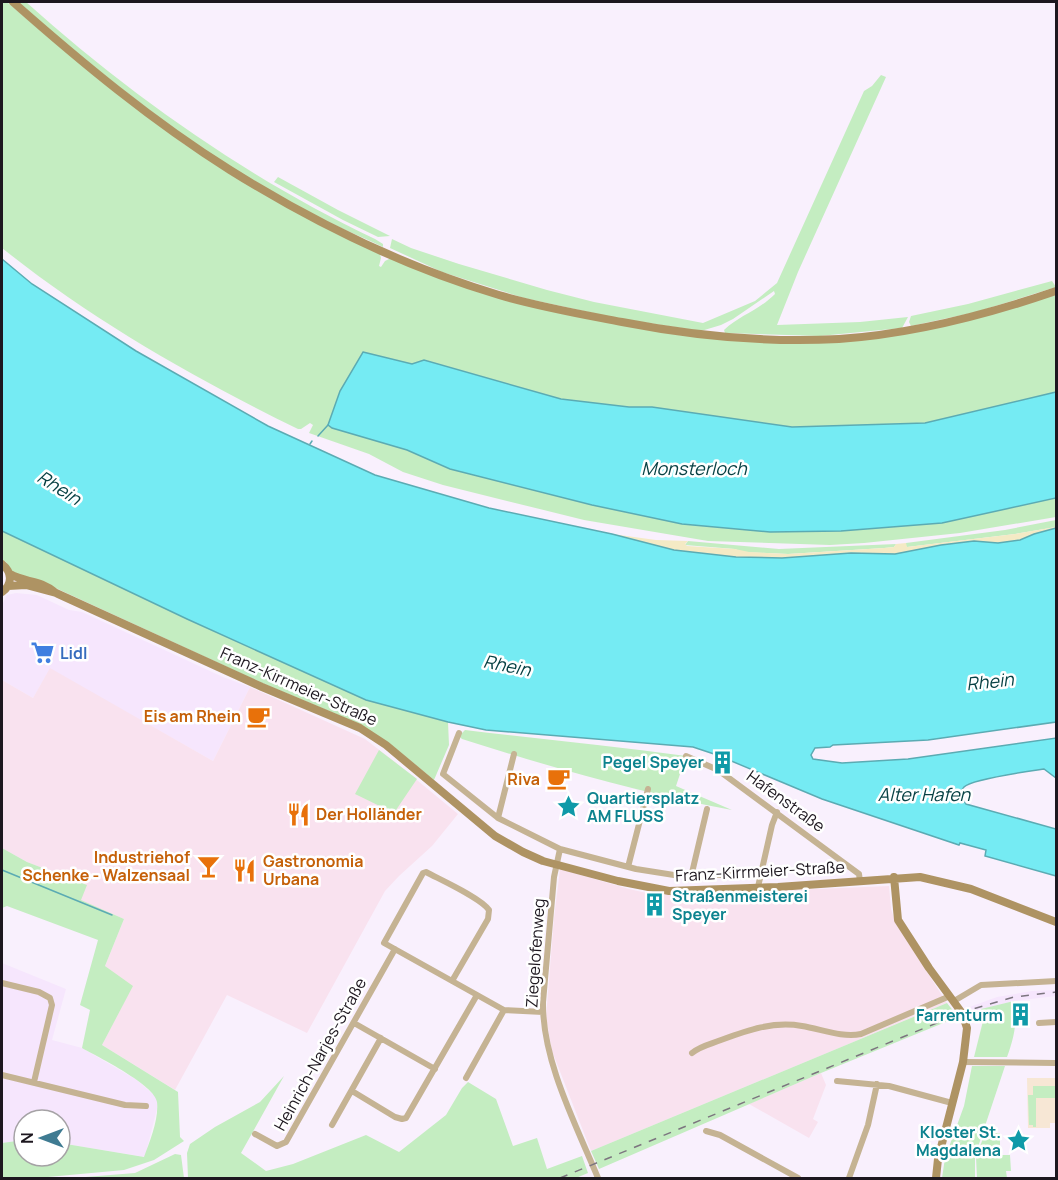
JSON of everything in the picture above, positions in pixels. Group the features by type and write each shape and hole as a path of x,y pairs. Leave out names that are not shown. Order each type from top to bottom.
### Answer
{"street":[{"path":"13,2 90,68 163,124 261,189 323,223 386,252 499,295 561,311 704,336 796,340 841,339 904,331 986,313 1056,291"},
{"path":"2,564 10,574"},
{"name":"Franz-Kirrmeier-Straße","path":"56,593 48,586 10,574 5,589 26,585 56,593 262,687 360,728 387,745 495,836 523,852 556,865 669,891 894,878"},
{"path":"435,786 444,774 459,733"},
{"path":"498,818 514,754"},
{"name":"Hafenstraße","path":"686,756 718,770 777,812 859,874 860,880"},
{"path":"444,774 498,818 560,849 628,867 691,876 759,875"},
{"path":"628,867 648,789"},
{"path":"691,876 707,809"},
{"path":"758,887 759,875 777,812"},
{"name":"Ziegelofenweg","path":"560,849 556,865 543,1012 553,1066 598,1179"},
{"path":"452,981 488,919 489,910 472,897 426,872 423,873 384,943 395,949 452,981 477,995 504,1010 543,1012"},
{"path":"936,1179 938,1159 963,1062 968,1028 962,1012 929,968 898,920 894,878 927,878 971,889 1056,922"},
{"name":"Heinrich-Narjes-Straße","path":"255,1134 277,1146 286,1142 395,949"},
{"path":"692,1053 699,1048 746,1030 770,1025 792,1025 848,1035 861,1034 981,985 1056,981"},
{"path":"2,983 39,992 50,998 52,1005 34,1082"},
{"path":"352,1091 402,1119 408,1116 477,995"},
{"path":"466,1078 504,1010"},
{"path":"1039,1023 1056,1022"},
{"path":"354,1023 435,1069"},
{"path":"332,1125 381,1038"},
{"path":"963,1062 1056,1063"},
{"path":"2,1075 125,1106 146,1106"},
{"path":"837,1081 878,1084 952,1103"},
{"path":"849,1179 868,1125 878,1084"},
{"path":"706,1131 720,1135 798,1179"}],"shaded area":[{"path":"16,593 37,595 69,610 82,612 223,677 250,687 213,761 50,669 33,698 2,680 2,605 7,595"},
{"path":"50,668 213,761 250,687 365,739 458,814 432,846 385,891 307,1033 227,995 175,1090 102,1045 132,987 105,966 124,919 80,900 86,885 27,862 2,848 2,680 33,698"},
{"path":"560,869 651,894 676,895 889,886 891,909 896,924 947,1003 591,1151 552,1051 546,1017"},
{"path":"2,963 66,989 52,1040 82,1048 137,1080 157,1099 157,1109 145,1157 72,1145 72,1108 12,1108 12,1142 2,1143"},
{"path":"1056,990 1056,996 1014,1001 969,1013 967,1008 997,997 1032,991"},
{"path":"821,1073 826,1085 813,1119 818,1122 809,1138 749,1104"},
{"path":"1027,1078 1056,1078 1056,1123 1050,1123 1050,1128 1028,1128"}],"green space":[{"path":"2,2 7,2 184,144 380,254 379,266 381,267 391,258 444,280 678,335 869,339 1056,295 1056,392 925,423 792,427 652,407 629,407 561,399 424,360 412,364 363,352 340,391 407,450 450,469 592,505 682,524 770,532 841,531 942,523 1056,498 1056,517 960,533 864,543 830,545 708,541 584,520 443,485 403,472 369,454 309,433 313,425 310,423 298,429 145,346 72,299 2,248"},
{"path":"16,2 26,2 107,70 192,133 281,189 375,239 383,244 383,247 272,193 205,150 108,78"},
{"path":"881,75 886,77 798,272 777,325 860,322 908,317 902,328 820,336 725,333 724,330 730,325 769,300 775,294 774,291 733,319 701,331 616,318 524,298 442,272 390,248 392,239 459,264 547,290 594,302 703,323 755,301 777,283 864,91 872,86"},
{"path":"278,177 390,236 378,237 343,220 274,182"},
{"path":"1052,281 1056,287 976,312 911,326 909,322 911,316 968,304"},
{"path":"1056,520 1056,527 1015,534 907,547 905,545 906,543 1005,530"},
{"path":"2,531 187,619 366,700 448,722 449,745 434,780 389,743 360,724 262,683 49,585 14,575 6,562 2,560"},
{"path":"688,541 779,549 896,544 894,547 884,548 788,554 742,552 735,549 685,545"},
{"path":"465,730 686,756 676,786 732,810 596,779 529,760 462,739 459,736"},
{"path":"379,750 417,779 394,813 355,794"},
{"path":"2,848 27,862 87,885 81,900 124,919 105,966 133,986 102,1045 178,1092 180,1137 184,1141 154,1160 124,1170 48,1177 2,1178 2,1143 12,1142 12,1168 72,1168 72,1145 144,1157 154,1130 157,1102 154,1095 137,1080 82,1048 90,1010 80,1005 98,940 7,906 2,908"},
{"path":"1014,1001 1015,1029 1007,1057 974,1057 983,1021 981,1009"},
{"path":"947,1003 958,1017 821,1073 599,1169 591,1151"},
{"path":"972,1066 1005,1066 975,1156 975,1178 942,1178 945,1158 964,1106"},
{"path":"284,1076 241,1153 266,1171 293,1164 366,1135 399,1152 446,1115 468,1082 496,1099 513,1146 537,1138 547,1169 582,1156 588,1173 576,1178 188,1178 187,1153 190,1144 260,1102"},
{"path":"1033,1086 1055,1086 1055,1098 1036,1098 1036,1127 1029,1125 1028,1095 1033,1095"},
{"path":"985,1133 1000,1133 1000,1155 1010,1155 1011,1171 1006,1171 1007,1178 977,1178 976,1157"},
{"path":"175,1154 181,1155 184,1178 73,1178 135,1173"}],"sand":[{"path":"1056,527 1020,540 998,543 974,541 895,554 851,553 782,558 736,557 674,550 612,534 656,540 688,541 685,544 687,546 788,554 884,548 906,543 907,547"}],"water":[{"path":"2,259 32,284 136,351 268,426 375,475 489,508 612,534 674,550 736,557 782,558 851,553 895,554 974,541 998,543 1020,540 1056,528 1056,722 928,740 833,745 815,748 811,755 813,759 842,763 908,759 1056,738 1056,778 1044,769 1015,773 969,784 962,789 961,793 966,804 1056,829 1056,876 985,856 986,850 960,843 959,845 822,799 693,747 486,730 366,700 187,619 2,531"},
{"name":"Monsterloch","path":"363,352 412,364 424,360 561,399 629,407 652,407 792,427 925,423 1056,392 1056,498 942,523 841,531 770,532 682,524 592,505 450,469 407,450 332,428 328,425 340,391"}],"waterway":[{"path":"318,436 328,425"},
{"path":"2,870 112,915"}],"railway":[{"path":"560,1178 966,1011 1014,997 1056,992"}],"place":[{"name":"Lidl","path":"42,653"},
{"name":"Eis am Rhein","path":"259,716"},
{"name":"Pegel Speyer","path":"722,762"},
{"name":"Riva","path":"558,779"},
{"name":"Quartiersplatz AM FLUSS","path":"569,807"},
{"name":"Der Holländer","path":"298,814"},
{"name":"Industriehof Schenke - Walzensaal","path":"208,866"},
{"name":"Gastronomia Urbana","path":"245,870"},
{"name":"Straßenmeisterei Speyer","path":"654,905"},
{"name":"Farrenturm","path":"1021,1015"},
{"name":"Kloster St. Magdalena","path":"1019,1141"}],"water label":[{"name":"Rhein","path":"59,488"},
{"name":"Rhein","path":"507,666"},
{"name":"Rhein","path":"990,682"},
{"name":"Alter Hafen","path":"924,795"}]}
